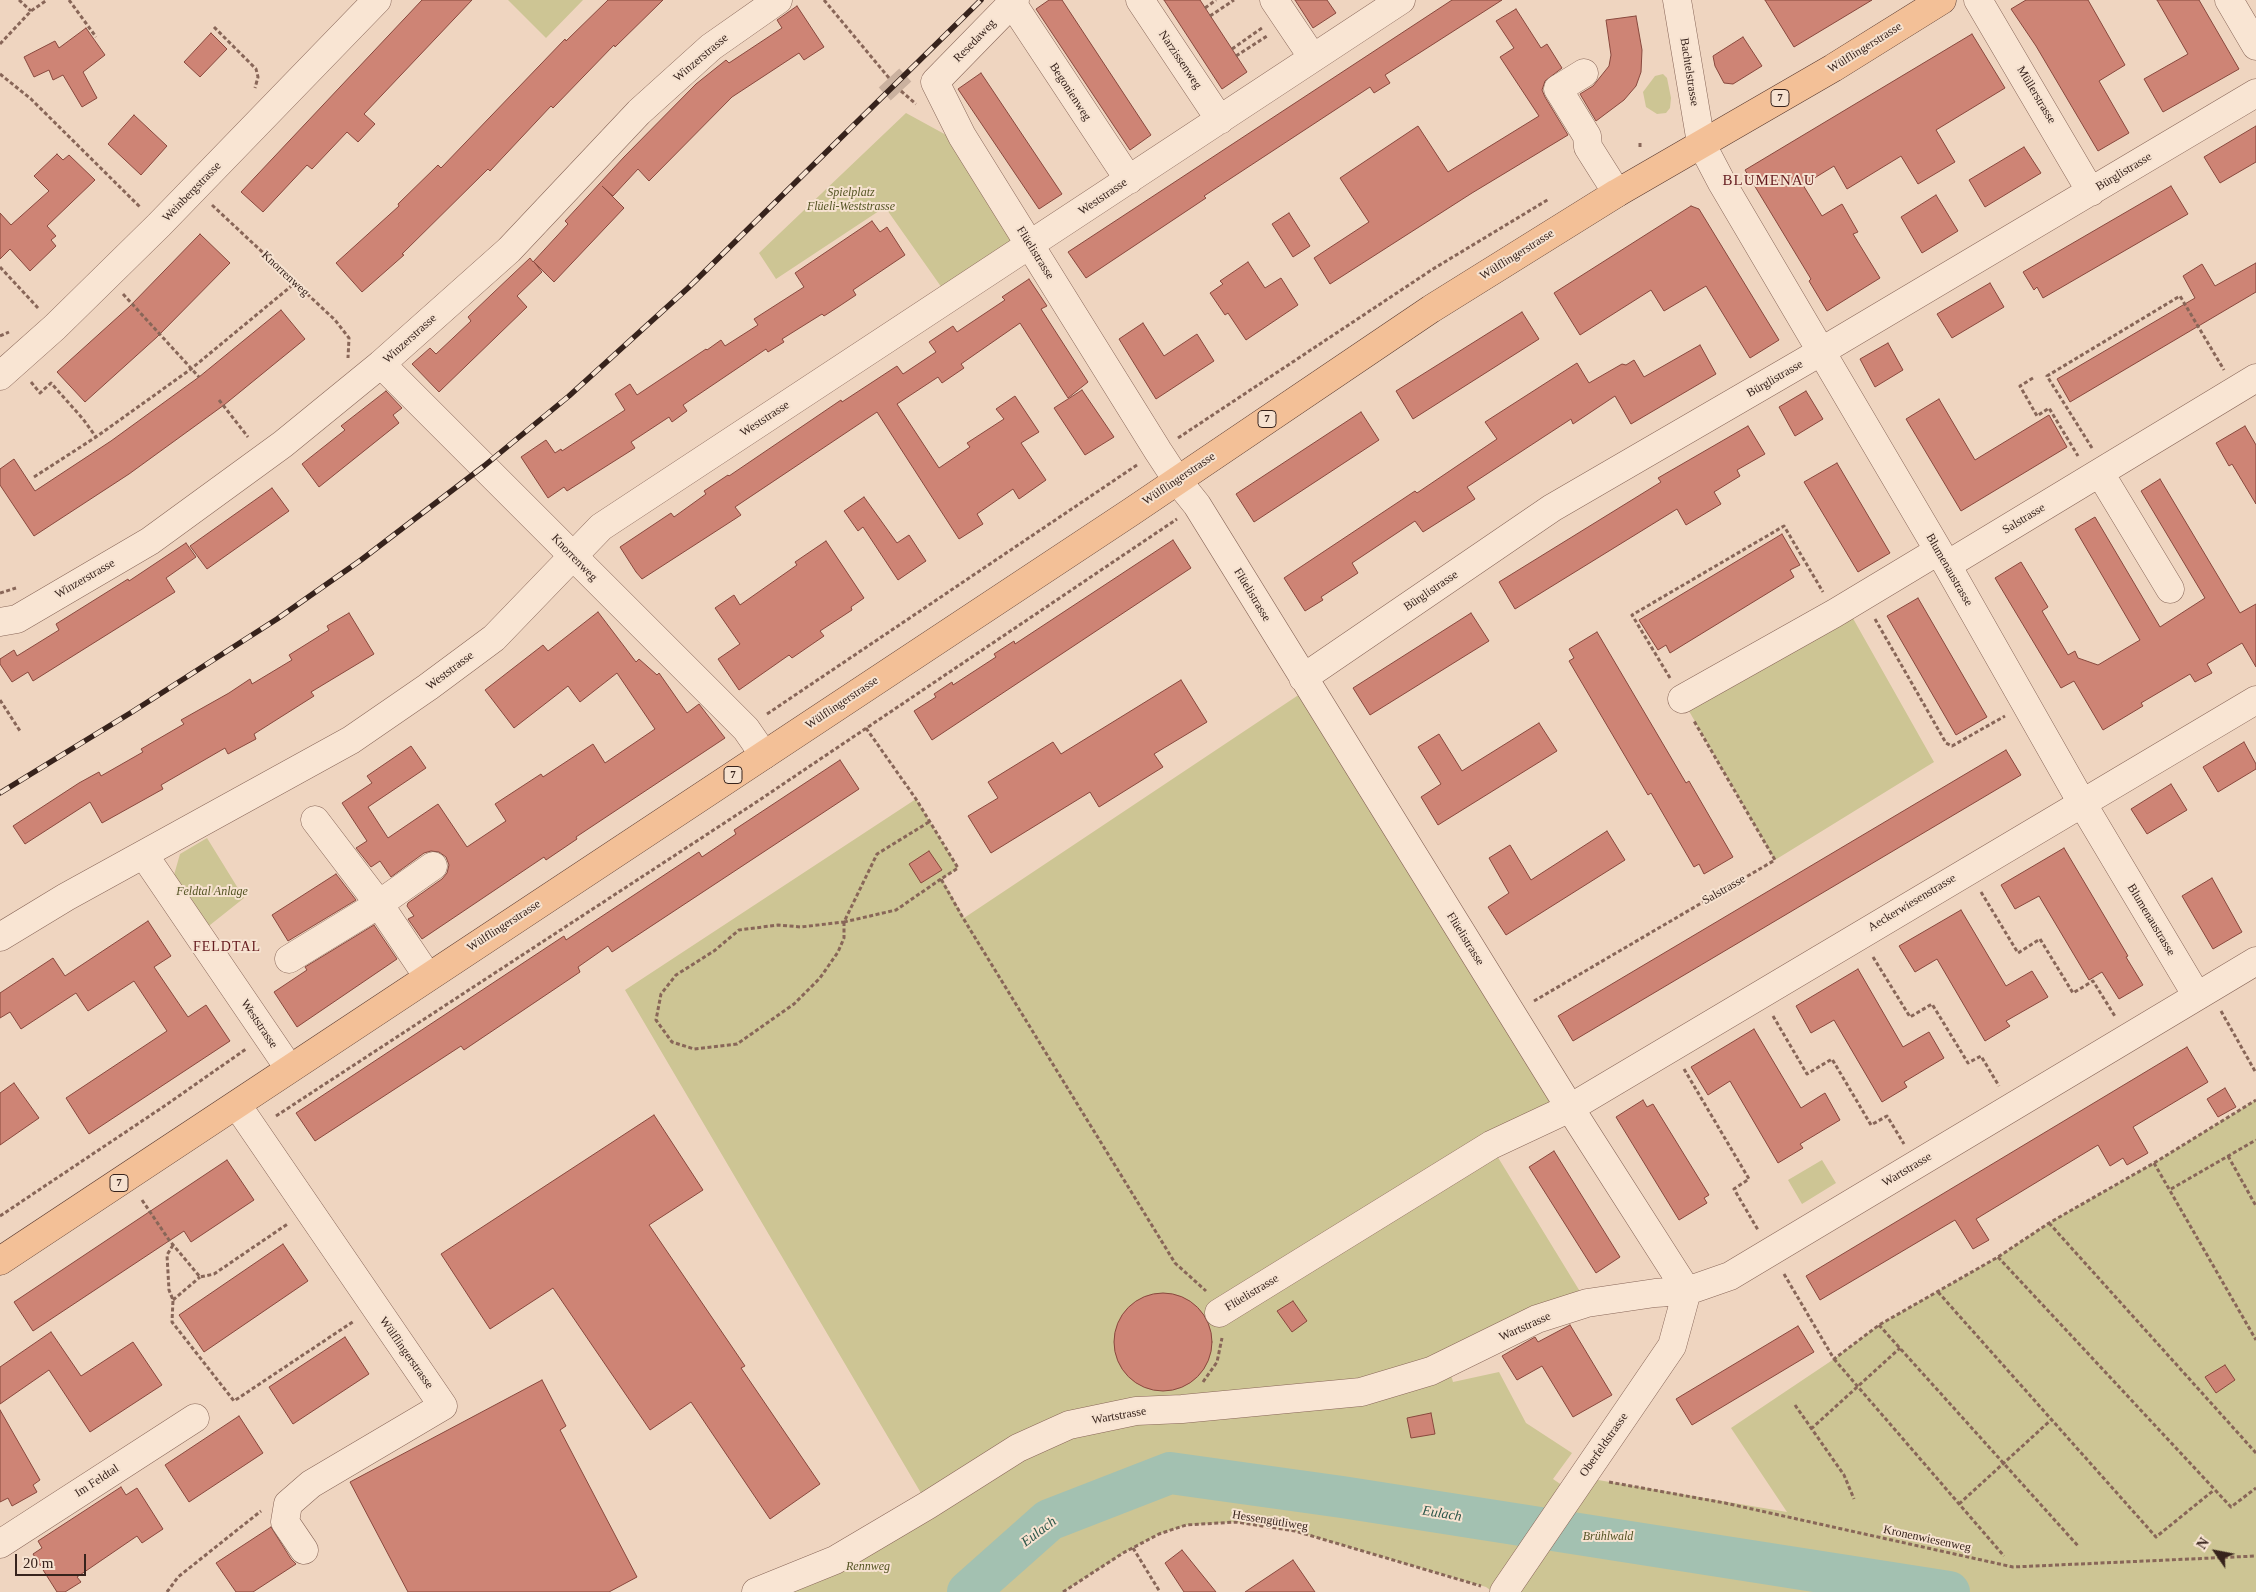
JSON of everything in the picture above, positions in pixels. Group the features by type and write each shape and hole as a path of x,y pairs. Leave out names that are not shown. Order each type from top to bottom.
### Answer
{"main road":[{"name":"Wülflingerstrasse","path":"0,1261 764,755 1423,315 1617,193 1700,143 1833,68 1942,0"}],"street":[{"name":"Weinbergstrasse","path":"0,376 55,327 160,225 377,0"},
{"name":"Winzerstrasse","path":"0,622 17,619 150,541 283,444 381,364 509,250 638,112 711,47 778,0"},
{"name":"Narzissenweg","path":"1140,0 1220,120"},
{"name":"Weststrasse","path":"0,937 66,897 351,740 428,687 494,638 601,527 1401,0"},
{"name":"Bachtelstrasse","path":"1677,0 1700,143"},
{"name":"Müllerstrasse","path":"1978,0 2091,192"},
{"path":"2229,0 2256,46"},
{"name":"Resedaweg","path":"935,82 1013,2"},
{"name":"Begonienweg","path":"1013,2 1129,180"},
{"path":"1282,12 1313,58"},
{"path":"1584,73 1558,89 1587,136 1588,148 1617,193"},
{"name":"Flüelistrasse","path":"935,82 962,136 1177,480 1197,505 1570,1108 1687,1291"},
{"name":"Bürglistrasse","path":"1303,678 1552,508 1822,351 2256,93"},
{"name":"Blumenaustrasse","path":"1700,143 1942,558 2082,803 2203,993"},
{"name":"Knorrenweg","path":"381,364 746,728 764,755"},
{"name":"Salstrasse","path":"1682,699 1862,596 1942,558 2093,463 2247,382"},
{"path":"2093,463 2170,589"},
{"name":"Aeckerwiesenstrasse","path":"1570,1108 2256,700"},
{"path":"315,820 379,904 428,977"},
{"name":"Weststrasse","path":"144,855 289,1068"},
{"path":"289,959 379,904 433,866"},
{"name":"Wartstrasse","path":"756,1592 835,1560 928,1505 1018,1448 1069,1425 1136,1410 1182,1408 1361,1392 1431,1371 1537,1320 1587,1303 1654,1293 1687,1291 1730,1276 1765,1242 2256,961"},
{"name":"Wülflingerstrasse","path":"237,1105 443,1406 311,1484 288,1504 285,1522 304,1550"},
{"name":"Flüelistrasse","path":"1219,1313 1491,1145 1570,1108"},
{"name":"Oberfeldstrasse","path":"1495,1590 1521,1567 1672,1346 1687,1291"},
{"name":"Im Feldtal","path":"0,1544 195,1418"}],"path":[{"path":"19,0 31,11"},
{"path":"0,44 31,11 46,0"},
{"path":"69,0 96,37"},
{"path":"824,0 889,78"},
{"path":"1205,8 1216,0"},
{"path":"1210,16 1234,0"},
{"path":"1232,49 1282,12"},
{"path":"1236,56 1282,12"},
{"path":"214,27 256,69 258,77 251,94"},
{"path":"0,74 31,99 160,225"},
{"name":"Knorrenweg","path":"195,188 334,320 349,338 348,360"},
{"path":"0,267 55,327"},
{"path":"107,277 199,377"},
{"path":"34,477 96,437 191,369 295,283"},
{"path":"2093,463 2047,376 2180,296 2247,382"},
{"path":"27,378 40,393 51,384 83,419 96,437"},
{"path":"2033,378 2020,386 2037,416 2048,408 2093,463"},
{"path":"220,400 248,438"},
{"path":"255,1130 866,728 1184,515"},
{"name":"Salstrasse","path":"1512,1014 1776,860 1632,615 1784,526 1835,613"},
{"path":"0,593 18,587"},
{"path":"1862,596 1946,743 1952,746 2011,712"},
{"path":"0,700 20,731"},
{"path":"866,728 916,799 930,822 958,868 896,910 844,922 801,927 778,925 739,930 714,951 676,975 661,994 656,1020 672,1042 694,1049 737,1044 794,1004 820,978 838,952 844,938 844,922 877,854 930,822"},
{"path":"1968,870 2018,952 2040,939 2073,993 2093,980 2118,1022"},
{"path":"942,879 969,927 1175,1263 1203,1286 1219,1313 1222,1336 1217,1362 1182,1408"},
{"path":"1860,935 1910,1017 1932,1004 1968,1064 1981,1056 2002,1091"},
{"path":"2203,993 2256,1073"},
{"path":"1760,994 1807,1074 1832,1059 1871,1125 1887,1116 1906,1148"},
{"path":"0,1216 163,1107 253,1044"},
{"path":"1671,1047 1749,1180 1734,1189 1834,1359 2004,1556"},
{"path":"1834,1359 1879,1325 1998,1257 2049,1223 2256,1100"},
{"path":"2171,1189 2256,1140"},
{"path":"2228,1156 2256,1206"},
{"path":"2154,1162 2256,1340"},
{"path":"142,1200 173,1245 200,1277"},
{"path":"173,1300 200,1277 214,1274 309,1210"},
{"path":"2049,1223 2256,1453"},
{"path":"173,1245 167,1255 169,1290 173,1300 172,1322 234,1401 375,1307"},
{"path":"1998,1257 2231,1508 2256,1488"},
{"path":"1938,1292 2156,1537 2214,1490"},
{"path":"1879,1325 2079,1547"},
{"path":"1812,1428 1900,1348"},
{"path":"1795,1405 1844,1475 1854,1499"},
{"path":"1959,1504 2052,1418"},
{"name":"Kronenwiesenweg","path":"1608,1482 1725,1502 2013,1567 2256,1556"},
{"path":"167,1592 178,1577 261,1510"},
{"name":"Hessengütliweg","path":"1063,1592 1132,1548 1159,1534 1186,1525 1236,1522 1295,1531 1495,1590"},
{"path":"1132,1548 1160,1592"}],"green space":[{"path":"508,0 583,0 546,38"},
{"path":"1663,74 1667,78 1671,98 1670,108 1666,113 1657,114 1646,107 1643,92 1655,76"},
{"name":"Spielplatz Flüeli-Weststrasse","path":"906,113 959,142 1015,231 1011,244 942,288 885,207 776,279 759,253"},
{"path":"1846,606 1934,762 1775,860 1682,699"},
{"path":"1309,688 1562,1095 1491,1146 1587,1303 1431,1371 1069,1425 928,1505 625,990 916,799 958,868 942,879 964,918"},
{"name":"Feldtal Anlage","path":"207,838 244,898 205,929 174,875 180,854"},
{"path":"2256,1100 2256,1592 1493,1592 1486,1587 1295,1531 1236,1522 1186,1525 1159,1534 1123,1553 1063,1592 756,1592 1069,1433 1450,1371 1453,1382 1499,1372 1526,1423 1572,1453 1553,1479 1572,1492 1598,1480 1787,1512 1731,1428 1834,1359 1879,1325 1998,1257 2049,1223 2154,1163"},
{"path":"1822,1160 1836,1183 1802,1204 1788,1180"}],"building":[{"path":"422,0 472,0 364,114 375,124 358,142 347,132 312,169 307,165 263,212 241,192"},
{"path":"608,0 663,0 615,47 614,45 553,108 551,106 490,171 488,169 402,254 404,255 362,292 336,263 399,206 398,204 438,165 441,168 565,39 566,41"},
{"path":"1049,0 1062,0 1151,135 1130,150 1036,9"},
{"path":"1164,0 1200,0 1247,72 1222,89"},
{"path":"1295,0 1327,0 1336,13 1313,28"},
{"path":"1452,0 1502,0 1385,75 1390,83 1374,93 1370,87 1204,196 1206,198 1086,278 1068,252"},
{"path":"1765,0 1872,0 1794,47"},
{"path":"2026,0 2088,0 2125,65 2099,81 2129,133 2098,151 2036,46 2011,9"},
{"path":"2157,0 2199,0 2239,69 2163,112 2144,79 2188,54"},
{"path":"797,6 824,47 804,60 799,53 732,97 649,181 638,169 613,196 602,186 624,208 554,282 534,262 542,272 517,296 527,307 439,392 412,364 430,348 436,354 471,321 468,317 530,258 533,262 568,224 565,221 624,157 696,84 726,60 729,63 782,28 777,20"},
{"path":"1516,9 1541,48 1547,44 1562,68 1545,81 1542,90 1568,135 1472,193 1330,284 1314,258 1369,222 1340,178 1418,126 1448,172 1539,116 1500,57 1514,48 1496,21"},
{"path":"1636,16 1642,50 1641,72 1636,86 1624,100 1596,121 1580,94 1593,86 1609,66 1611,55 1606,20"},
{"path":"86,28 105,55 83,72 97,98 82,107 63,75 53,80 49,70 34,77 24,57 55,41 59,48"},
{"path":"211,33 227,49 200,77 184,62"},
{"path":"1972,34 2005,88 1936,130 1955,162 1918,184 1901,156 1847,189 1834,166 1803,185 1822,216 1842,204 1858,232 1853,234 1880,278 1827,311 1809,281 1811,279 1745,170"},
{"path":"1743,37 1762,66 1733,84 1724,83 1715,66 1713,56"},
{"path":"981,73 1062,194 1039,209 958,89"},
{"path":"134,115 167,146 141,175 108,144"},
{"path":"2256,126 2256,162 2220,183 2204,157"},
{"path":"2024,147 2041,173 1985,207 1969,180"},
{"path":"57,154 63,160 69,155 95,180 47,226 56,236 51,240 56,246 30,271 10,249 0,259 0,213 11,225 49,191 34,176"},
{"path":"2171,186 2188,214 2043,298 2037,287 2034,290 2023,272"},
{"path":"1936,195 1958,231 1922,253 1901,217"},
{"path":"1691,206 1699,209 1779,340 1750,358 1706,286 1664,311 1651,290 1580,335 1554,293"},
{"path":"1289,213 1310,246 1293,257 1272,224"},
{"path":"872,221 880,232 887,227 905,255 853,290 856,295 824,316 822,314 782,339 784,342 768,352 766,349 683,405 687,411 672,422 669,417 631,442 635,448 567,491 564,487 548,498 521,457 546,440 555,453 561,449 562,451 625,410 615,394 630,384 637,395 721,340 725,346 758,325 754,319 804,287 795,273"},
{"path":"200,234 230,263 157,337 85,402 57,372 130,306"},
{"path":"1248,262 1265,288 1281,278 1298,305 1246,340 1228,313 1225,315 1210,293 1223,284 1220,281"},
{"path":"2256,263 2256,292 2070,402 2057,379 2195,298 2183,276 2202,264 2215,286"},
{"path":"1029,279 1047,306 1041,309 1088,382 1068,398 1020,323 961,364 964,368 942,383 938,377 897,404 939,468 970,447 967,443 1004,419 996,409 1015,396 1039,432 1021,443 1046,480 1019,499 1013,489 977,514 983,524 959,539 877,412 735,507 741,515 642,579 636,572 620,547 671,513 674,517 706,494 704,491 841,400 842,402 897,366 903,374 936,352 929,342 953,326 957,332 1005,300 1002,297"},
{"path":"1990,283 2004,307 1952,338 1937,314"},
{"path":"281,310 305,339 224,405 129,474 34,536 0,485 0,469 14,459 35,491 111,441 199,377"},
{"path":"1522,312 1539,339 1413,419 1396,391"},
{"path":"1143,323 1164,356 1197,334 1214,361 1156,399 1119,339"},
{"path":"1888,343 1903,370 1875,387 1860,359"},
{"path":"1700,345 1716,374 1631,424 1615,396 1573,424 1571,419 1467,487 1475,499 1423,532 1415,521 1352,563 1358,573 1321,597 1323,600 1305,611 1284,578 1415,491 1417,493 1497,439 1485,422 1577,363 1589,383 1622,364 1626,365 1634,360 1644,377"},
{"path":"1082,390 1114,437 1085,455 1054,408"},
{"path":"386,391 402,408 393,415 399,423 319,487 302,464 345,430 341,426"},
{"path":"1806,391 1823,419 1795,436 1779,407"},
{"path":"1939,399 1975,460 2049,415 2067,447 1961,511 1906,419"},
{"path":"1361,412 1379,440 1254,522 1236,494"},
{"path":"1748,426 1765,454 1737,470 1740,476 1714,492 1721,504 1686,525 1677,509 1515,609 1499,582 1661,482 1658,478"},
{"path":"2245,426 2256,445 2256,504 2232,464 2229,466 2216,443"},
{"path":"1837,463 1890,553 1858,572 1804,482"},
{"path":"2160,479 2240,613 2256,604 2256,667 2242,643 2207,664 2212,673 2195,682 2190,674 2141,703 2143,706 2103,730 2074,681 2061,688 1995,578 2021,562 2048,607 2042,611 2068,655 2075,651 2078,658 2098,665 2140,640 2075,529 2095,517 2160,627 2205,598 2141,491"},
{"path":"272,488 289,511 207,569 190,546"},
{"path":"864,497 897,543 909,535 926,561 898,580 863,527 858,531 844,511"},
{"path":"1782,534 1800,565 1790,570 1794,577 1670,653 1666,645 1658,650 1639,620"},
{"path":"1173,540 1191,568 932,740 914,711 936,697 934,694 952,682 953,685 996,657 994,654 1014,641 1015,644"},
{"path":"826,541 864,598 851,607 852,610 820,631 824,636 792,658 789,655 739,690 718,659 740,644 715,608 734,595 740,605 797,565 795,562"},
{"path":"186,543 196,557 166,578 175,592 33,681 28,672 12,682 0,664 0,659 14,650 17,656 59,630 56,624 128,579 129,581"},
{"path":"1918,598 1987,717 1956,735 1887,616"},
{"path":"598,612 636,662 639,659 657,675 659,673 687,713 699,704 725,738 576,837 577,839 546,860 544,857 422,939 408,919 414,916 407,906 408,903 442,879 447,873 449,865 446,857 439,852 431,851 424,853 391,877 380,861 371,867 356,848 367,841 342,803 372,783 367,776 411,746 426,768 368,807 388,838 438,804 467,847 506,821 495,804 541,774 543,777 593,744 605,763 655,729 617,673 580,702 568,686 514,728 485,690 543,645 548,651"},
{"path":"349,613 374,654 311,692 314,696 254,734 256,739 228,754 225,748 161,785 163,789 102,823 90,802 25,844 13,826 79,783 99,772 101,776 143,752 141,749 184,724 181,720 250,679 252,684 292,660 289,655 329,630 327,626"},
{"path":"1471,613 1489,641 1370,715 1353,688"},
{"path":"1597,632 1686,783 1689,781 1733,857 1704,874 1699,864 1694,867 1651,793 1648,795 1569,661 1574,658 1569,649"},
{"path":"1181,680 1207,722 1154,754 1163,767 1099,807 1090,792 991,853 968,816 998,798 988,782 1053,742 1061,754"},
{"path":"1539,723 1557,751 1438,825 1421,797 1441,784 1418,747 1439,734 1462,771"},
{"path":"2244,742 2256,764 2256,769 2218,792 2203,767"},
{"path":"2006,750 2021,775 1573,1041 1558,1016"},
{"path":"840,760 859,789 612,952 608,946 578,967 580,972 464,1050 461,1046 315,1141 296,1113 564,936 566,940 699,852 702,857 736,834 734,830"},
{"path":"2171,784 2187,810 2147,834 2131,809"},
{"path":"1607,831 1625,860 1506,935 1488,907 1509,893 1489,858 1510,845 1531,880"},
{"path":"2064,848 2143,985 2119,999 2102,972 2089,980 2039,896 2015,909 2001,885"},
{"path":"929,851 942,870 921,883 909,864"},
{"path":"336,874 356,900 288,941 272,915"},
{"path":"2212,878 2242,932 2213,949 2182,896"},
{"path":"1961,910 2006,986 2032,971 2048,997 2006,1021 2010,1026 1985,1041 1937,959 1915,972 1899,946"},
{"path":"148,921 171,956 154,967 188,1017 206,1005 230,1041 89,1134 66,1098 167,1031 134,981 88,1011 76,993 21,1029 10,1012 0,1018 0,993 53,958 65,976"},
{"path":"374,925 397,959 297,1027 274,992 307,970 305,967"},
{"path":"1858,969 1903,1047 1929,1032 1944,1058 1904,1082 1907,1087 1882,1102 1834,1020 1811,1033 1796,1006"},
{"path":"1754,1029 1801,1108 1825,1093 1840,1120 1800,1144 1803,1148 1778,1163 1730,1081 1708,1095 1691,1067"},
{"path":"2187,1047 2208,1082 2133,1127 2148,1153 2127,1165 2123,1158 2110,1166 2098,1145 1976,1219 1989,1240 1973,1249 1955,1220 1820,1300 1806,1276"},
{"path":"14,1083 39,1118 0,1145 0,1093"},
{"path":"2225,1088 2236,1107 2218,1117 2207,1099"},
{"path":"1643,1100 1647,1107 1653,1104 1709,1195 1704,1198 1707,1203 1679,1220 1616,1117"},
{"path":"654,1115 703,1190 649,1225 745,1366 741,1368 820,1484 770,1519 691,1402 650,1430 553,1288 490,1329 441,1254"},
{"path":"1554,1151 1620,1257 1596,1273 1529,1167"},
{"path":"227,1160 254,1200 191,1242 184,1231 33,1331 14,1302"},
{"path":"283,1244 308,1281 204,1352 179,1315"},
{"path":"1163,1293 1182,1297 1198,1307 1208,1323 1212,1342 1208,1361 1198,1377 1182,1387 1163,1391 1144,1387 1128,1377 1118,1361 1114,1342 1118,1323 1128,1307 1144,1297"},
{"path":"1293,1301 1307,1321 1292,1332 1277,1311"},
{"path":"1570,1325 1612,1395 1573,1417 1542,1366 1517,1380 1502,1356 1535,1337 1538,1342"},
{"path":"1798,1326 1814,1352 1692,1425 1676,1399"},
{"path":"51,1332 81,1376 133,1342 162,1385 90,1432 49,1370 0,1404 0,1367"},
{"path":"345,1337 369,1374 293,1424 269,1387"},
{"path":"2225,1365 2235,1380 2216,1393 2205,1377"},
{"path":"542,1380 566,1426 560,1430 637,1577 609,1592 408,1592 350,1482"},
{"path":"0,1410 40,1480 33,1485 37,1492 12,1506 8,1498 0,1502"},
{"path":"1431,1413 1435,1434 1411,1438 1407,1418"},
{"path":"239,1416 263,1453 189,1502 165,1465"},
{"path":"121,1487 126,1495 137,1488 163,1529 142,1543 137,1536 77,1577 81,1582 65,1592 57,1592 33,1554 42,1548 38,1541"},
{"path":"271,1527 296,1564 253,1592 236,1592 216,1563"},
{"path":"1182,1550 1216,1592 1184,1592 1165,1563"},
{"path":"1293,1560 1315,1592 1245,1592"}],"waterway":[{"name":"Eulach","path":"968,1592 1049,1520 1170,1473 1342,1497 1949,1592"},
{"path":"1508,1523 1520,1508"}],"tunnel":[{"path":"889,78 901,91"}],"railway":[{"path":"0,793 132,712 277,619 361,560 484,466 569,396 688,288 981,0"}],"district":[{"name":"BLUMENAU","path":"1769,181"},
{"name":"FELDTAL","path":"227,947"}],"park label":[{"name":"Brühlwald","path":"1608,1537"},
{"name":"Rennweg","path":"868,1567"}]}
